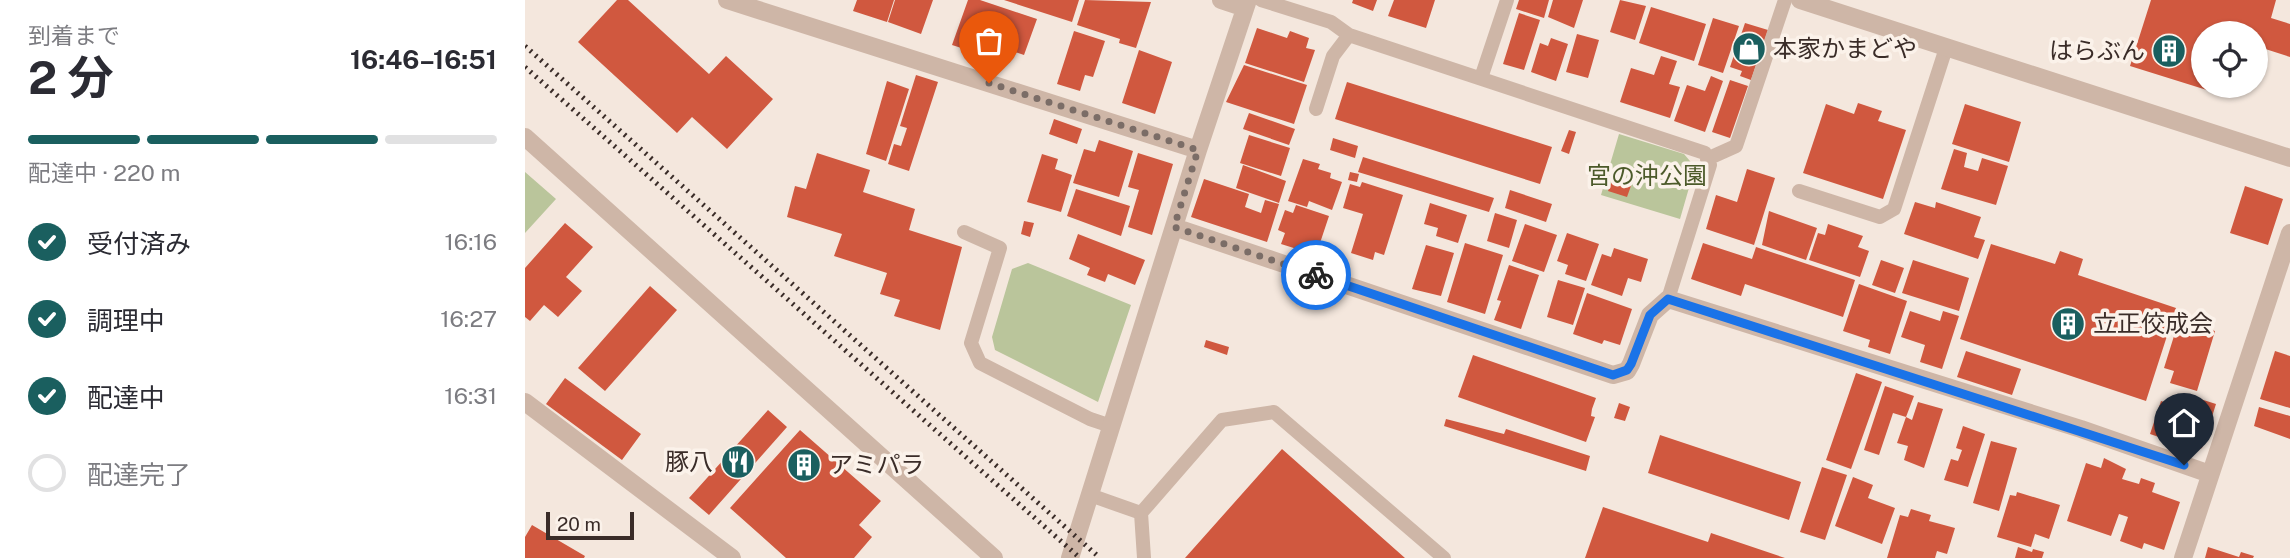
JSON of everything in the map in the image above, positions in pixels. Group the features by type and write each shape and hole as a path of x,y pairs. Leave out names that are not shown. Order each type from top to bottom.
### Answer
{"street":[{"path":"727,0 1198,150"},
{"path":"1070,558 1198,150 1252,3 1220,0"},
{"path":"1800,0 2290,158"},
{"path":"525,137 994,558"},
{"path":"1174,227 1613,375 1627,370 1650,315 1668,299 2081,429 2210,474"},
{"path":"2183,558 2290,233"},
{"path":"525,402 732,558"}],"lane":[{"path":"1481,78 1507,0"},
{"path":"1707,159 1736,146 1785,0"},
{"path":"1252,3 1331,22 1349,35 1705,153 1710,165 1668,299"},
{"path":"1316,108 1333,56 1349,35"},
{"path":"1799,191 1879,217 1894,209 1946,48"},
{"path":"964,232 1000,247 971,343 981,363 1090,419 1111,426"},
{"path":"1144,558 1141,513 1222,420 1274,412 1444,558"},
{"path":"1090,495 1141,513"}],"green space":[{"name":"宮の沖公園","path":"1619,134 1684,154 1695,167 1680,219 1601,195"},
{"path":"525,172 556,199 525,233"},
{"path":"1028,263 1131,305 1098,402 995,350 992,337 1012,269"}],"building":[{"path":"617,0 628,0 709,74 726,56 773,99 727,149 692,117 677,133 578,42"},
{"path":"857,0 894,0 887,22 853,11"},
{"path":"895,0 933,0 921,34 888,22"},
{"path":"968,0 980,0 1037,19 1024,55 1003,48 999,60 952,45"},
{"path":"1004,0 1079,0 1072,22"},
{"path":"1085,0 1151,2 1136,48 1119,43 1120,39 1077,25"},
{"path":"1353,0 1377,0 1373,11 1352,3"},
{"path":"1394,0 1435,0 1426,28 1388,16"},
{"path":"1519,0 1549,0 1544,18 1516,9"},
{"path":"1553,0 1583,0 1574,28 1548,17"},
{"path":"1620,0 1646,6 1635,40 1610,32"},
{"name":"はらぶん","path":"2151,0 2276,0 2271,18 2290,24 2290,57 2268,50 2268,21 2191,21 2191,85 2130,66"},
{"path":"1651,7 1706,24 1694,61 1639,43"},
{"path":"1519,13 1540,20 1524,70 1503,64"},
{"path":"1713,18 1739,26 1723,73 1698,65"},
{"name":"本家かまどや","path":"1745,23 1768,30 1751,80 1740,76 1742,71 1730,67"},
{"path":"1257,28 1287,38 1290,31 1309,38 1306,48 1315,50 1304,82 1245,63"},
{"path":"1074,31 1105,41 1093,77 1085,75 1080,91 1057,84"},
{"path":"1577,34 1599,40 1588,78 1566,72"},
{"path":"1551,38 1568,44 1556,81 1531,72 1540,43 1548,46"},
{"path":"1139,50 1172,62 1155,114 1122,103"},
{"path":"1661,56 1677,61 1669,84 1680,87 1670,118 1620,102 1631,68 1654,75"},
{"path":"1244,65 1307,85 1294,124 1226,102"},
{"path":"916,75 938,82 909,171 888,164 894,144 901,146 907,128 900,126"},
{"path":"1711,76 1723,81 1705,132 1674,121 1687,85 1705,91"},
{"path":"1730,80 1748,86 1730,138 1712,132"},
{"path":"887,81 909,89 886,161 866,154"},
{"path":"1347,82 1552,147 1540,184 1335,119"},
{"path":"1858,103 1882,111 1878,121 1906,130 1883,199 1803,173 1826,104 1854,114"},
{"path":"1965,104 2021,122 2009,162 1952,144"},
{"path":"1249,113 1295,129 1289,145 1243,129"},
{"path":"1054,119 1082,129 1077,144 1049,134"},
{"path":"1569,130 1576,132 1569,154 1561,151"},
{"path":"1249,135 1290,148 1281,176 1240,163"},
{"path":"1333,138 1358,146 1355,158 1330,150"},
{"path":"1099,140 1133,151 1119,197 1073,183 1084,149 1095,152"},
{"path":"1954,149 1967,153 1964,167 1978,171 1982,158 2008,166 1996,205 1941,189"},
{"path":"817,153 870,170 863,192 915,209 909,230 962,247 940,330 894,316 900,300 880,294 887,273 834,256 842,234 787,217 795,186 806,189"},
{"path":"1138,153 1173,164 1152,235 1128,227 1139,190 1128,187"},
{"path":"1042,154 1058,159 1055,169 1072,175 1061,212 1027,202"},
{"path":"1363,157 1494,198 1489,212 1358,172"},
{"path":"1303,159 1320,164 1318,169 1331,173 1330,178 1342,182 1332,210 1309,201 1307,207 1288,201"},
{"path":"1243,165 1286,181 1279,203 1236,188"},
{"path":"1747,169 1775,178 1754,245 1706,229 1716,195 1737,202"},
{"path":"1350,172 1359,174 1357,182 1348,180"},
{"path":"1613,177 1632,183 1627,197 1608,191"},
{"path":"1204,179 1249,194 1245,207 1261,213 1265,200 1279,204 1267,242 1191,217"},
{"path":"1362,182 1403,195 1384,255 1375,252 1373,260 1351,253 1363,214 1343,208 1350,184 1360,187"},
{"path":"2245,186 2283,199 2268,245 2230,233"},
{"path":"1076,189 1130,206 1121,236 1067,216"},
{"path":"1510,190 1552,204 1546,222 1505,208"},
{"path":"1915,202 1935,208 1936,202 1981,217 1974,237 1985,240 1978,259 1904,234"},
{"path":"1430,203 1467,215 1458,243 1436,236 1438,228 1424,224"},
{"path":"1296,205 1329,216 1316,255 1281,244 1285,233 1278,230 1285,210 1293,213"},
{"path":"1769,211 1817,228 1806,260 1762,245"},
{"path":"1495,213 1517,220 1509,248 1487,241"},
{"path":"1024,221 1034,223 1030,237 1021,234"},
{"path":"565,223 593,247 566,277 582,291 558,317 544,305 530,321 525,317 525,268"},
{"path":"1525,224 1557,235 1544,272 1512,261"},
{"path":"1828,224 1863,236 1858,247 1869,251 1860,277 1809,260 1818,233 1825,235"},
{"path":"1567,233 1599,244 1586,281 1565,274 1568,265 1557,261"},
{"path":"1078,234 1145,260 1135,285 1108,274 1105,282 1087,275 1090,268 1069,259"},
{"path":"1465,243 1503,255 1485,314 1447,302"},
{"path":"1703,243 1752,259 1756,247 1855,280 1843,317 1745,284 1741,296 1691,279"},
{"name":"立正佼成会","path":"1991,244 2055,264 2060,251 2083,259 2078,275 2176,308 2146,401 1960,339"},
{"path":"1426,245 1454,253 1441,296 1412,289"},
{"path":"1614,248 1648,259 1641,282 1628,278 1622,296 1591,285 1602,254 1611,257"},
{"path":"1881,260 1904,268 1895,293 1872,285"},
{"path":"1913,260 1969,278 1959,311 1902,293"},
{"path":"1509,265 1539,275 1521,329 1494,320 1501,301 1497,300"},
{"path":"1558,280 1585,288 1573,325 1547,317"},
{"path":"1859,284 1907,301 1890,354 1868,347 1870,340 1843,331"},
{"path":"650,286 677,310 605,391 578,368"},
{"path":"1587,293 1632,309 1620,345 1604,340 1602,344 1573,334"},
{"path":"1910,311 1940,321 1943,311 1959,316 1942,369 1920,362 1925,345 1901,337"},
{"path":"2179,320 2215,331 2197,391 2170,383 2174,371 2164,368"},
{"path":"1206,340 1229,347 1227,355 1204,347"},
{"path":"1966,351 2021,369 2012,395 1957,377"},
{"path":"2275,351 2290,356 2290,408 2260,399"},
{"path":"1473,355 1596,398 1591,416 1595,417 1586,442 1458,397"},
{"path":"1856,373 1882,382 1851,469 1826,460"},
{"path":"565,378 641,434 622,460 546,404"},
{"path":"1885,386 1914,396 1906,417 1893,413 1879,455 1864,450"},
{"path":"2194,397 2216,404 2202,448 2197,450 2150,434 2161,401 2190,411"},
{"path":"1918,402 1943,409 1924,468 1904,460 1908,446 1897,443 1906,417 1912,420"},
{"path":"1619,403 1630,407 1625,421 1614,418"},
{"path":"2259,407 2290,416 2290,439 2254,426"},
{"name":"豚八","path":"768,410 787,427 709,515 689,498"},
{"path":"1446,419 1504,434 1506,429 1590,456 1586,471 1444,426"},
{"path":"1963,426 1985,434 1968,487 1944,480 1951,459 1958,461 1962,450 1956,448"},
{"name":"アミパラ","path":"800,430 881,501 859,525 872,537 854,558 786,558 730,508"},
{"path":"1660,435 1801,482 1789,520 1648,473"},
{"path":"1991,441 2017,448 1999,511 1973,503"},
{"path":"1282,449 1405,558 1185,558"},
{"path":"2104,458 2126,469 2122,479 2139,484 2141,478 2155,483 2152,492 2180,502 2164,550 2144,543 2142,549 2120,541 2128,517 2119,514 2111,536 2067,521 2086,463 2101,468"},
{"path":"1822,467 1847,475 1825,540 1800,532"},
{"path":"1853,477 1873,485 1868,498 1895,508 1882,544 1835,526"},
{"path":"2017,492 2060,505 2049,539 2035,534 2031,547 1997,537 2010,495 2016,496"},
{"path":"1603,507 1708,542 1711,533 1785,558 1585,558"},
{"path":"1911,509 1931,515 1929,521 1955,528 1947,554 1937,551 1935,558 1887,558 1900,515 1908,517"},
{"path":"532,525 585,556 584,558 525,558 525,537"},
{"path":"2018,547 2032,552 2033,549 2044,552 2042,558 2015,558"},
{"path":"2208,547 2239,557 2241,552 2254,556 2253,558 2205,558"}],"railway":[{"path":"525,46 1100,558"},
{"path":"525,67 1080,558"}],"way so far":[{"path":"989,83 1198,150 1174,227 1316,275"}],"place":[{"name":"本家かまどや","path":"1749,49"},
{"name":"はらぶん","path":"2169,51"},
{"name":"立正佼成会","path":"2068,324"},
{"name":"豚八","path":"738,462"},
{"name":"アミパラ","path":"804,465"}],"route":[{"path":"1316,275 1613,375 1627,370 1650,315 1668,299 2081,429 2184,465"}]}
